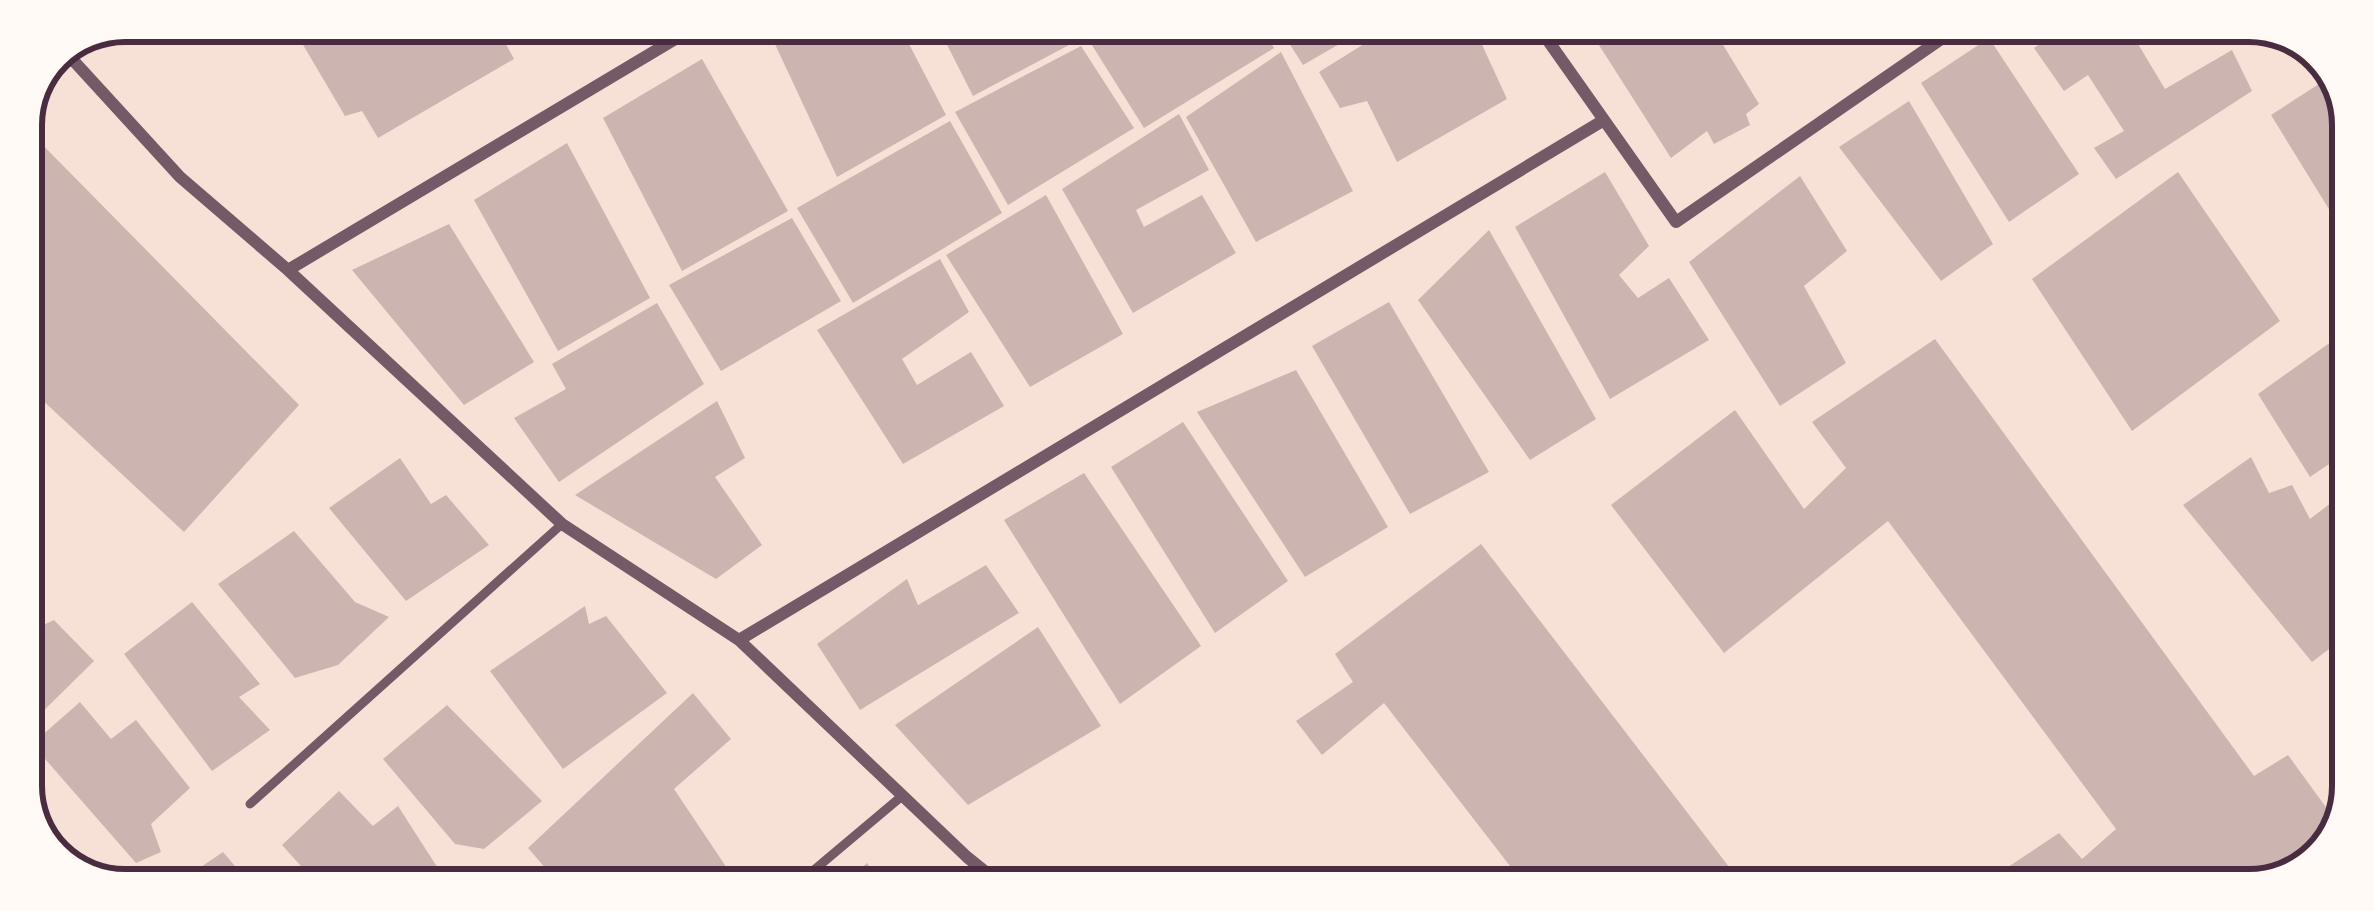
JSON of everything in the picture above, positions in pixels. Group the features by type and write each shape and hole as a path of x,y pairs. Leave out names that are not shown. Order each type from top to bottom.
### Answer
{"street":[{"path":"288,270 669,42"},
{"path":"1549,42 1676,222 1937,42"},
{"path":"73,60 181,177 562,524 740,640 984,869"},
{"path":"740,640 1604,120"}],"lane":[{"path":"250,804 562,524"},
{"path":"815,869 902,796"}],"building":[{"path":"301,42 505,42 514,59 378,138 362,111 345,116"},
{"path":"774,42 908,42 946,115 837,177"},
{"path":"946,42 1067,42 1069,45 973,96"},
{"path":"1090,42 1270,42 1274,48 1144,128"},
{"path":"1288,42 1343,42 1303,65"},
{"path":"1367,42 1481,42 1507,99 1397,162 1367,101 1340,108 1319,72"},
{"path":"1597,42 1721,42 1759,104 1746,114 1750,125 1714,144 1707,131 1671,158"},
{"path":"1983,42 1992,42 2079,174 2009,222 1921,83"},
{"path":"2043,42 2141,42 2165,89 2232,50 2252,91 2116,179 2094,148 2124,131 2088,75 2064,91 2034,48"},
{"path":"1081,46 1134,128 1008,205 955,112"},
{"path":"1281,52 1353,191 1256,242 1186,117"},
{"path":"702,59 788,211 682,271 603,118"},
{"path":"2320,83 2332,119 2332,214 2271,115"},
{"path":"1909,101 1993,244 1941,281 1839,147"},
{"path":"1179,114 1209,170 1136,210 1144,227 1202,195 1236,253 1133,313 1062,189"},
{"path":"950,121 1002,213 853,303 797,208"},
{"path":"567,143 650,298 558,351 474,200"},
{"path":"42,144 299,405 184,532 42,400"},
{"path":"1605,172 1649,246 1619,275 1638,298 1669,278 1709,340 1610,399 1515,227"},
{"path":"2178,172 2280,321 2132,431 2032,279"},
{"path":"1800,176 1847,251 1804,286 1846,363 1780,406 1689,262"},
{"path":"1046,195 1123,334 1030,387 946,255"},
{"path":"792,218 841,301 721,371 669,285"},
{"path":"449,224 534,362 464,405 352,270"},
{"path":"1489,230 1596,419 1530,460 1418,300"},
{"path":"940,259 969,312 902,359 917,385 971,352 1004,406 903,464 817,330"},
{"path":"1389,302 1489,472 1410,514 1312,346"},
{"path":"657,303 704,384 559,482 514,418 566,389 552,364"},
{"path":"1935,339 2254,776 2288,755 2328,811 2315,837 2291,858 2260,868 2005,869 2059,833 2082,859 2116,829 1888,521 1724,653 1611,505 1735,410 1804,509 1846,468 1812,422"},
{"path":"2332,341 2332,462 2310,477 2258,394"},
{"path":"1296,370 1388,527 1305,577 1197,412"},
{"path":"717,401 745,458 715,477 762,545 716,579 575,495"},
{"path":"1183,422 1288,581 1215,633 1111,467"},
{"path":"2251,457 2269,493 2292,485 2310,519 2332,502 2332,647 2312,662 2183,505"},
{"path":"400,458 431,504 446,495 489,545 406,601 329,508"},
{"path":"1084,473 1201,646 1120,704 1004,520"},
{"path":"294,531 355,602 389,617 338,665 295,678 218,584"},
{"path":"1481,544 1731,869 1512,869 1384,703 1322,755 1296,721 1353,682 1335,654"},
{"path":"986,565 1019,613 860,710 817,644 907,579 918,605"},
{"path":"192,602 260,684 239,697 270,730 212,771 124,654"},
{"path":"585,606 589,624 606,616 667,693 563,769 490,671"},
{"path":"54,620 94,661 42,712 42,626"},
{"path":"1038,627 1101,726 968,805 895,725"},
{"path":"693,693 731,739 674,789 728,869 546,869 528,848"},
{"path":"80,702 111,739 136,720 190,788 151,824 161,852 136,863 42,755 42,735"},
{"path":"447,705 542,801 484,849 455,844 383,759"},
{"path":"339,791 373,826 398,806 438,869 304,869 282,845"},
{"path":"223,852 237,869 198,869"}]}
